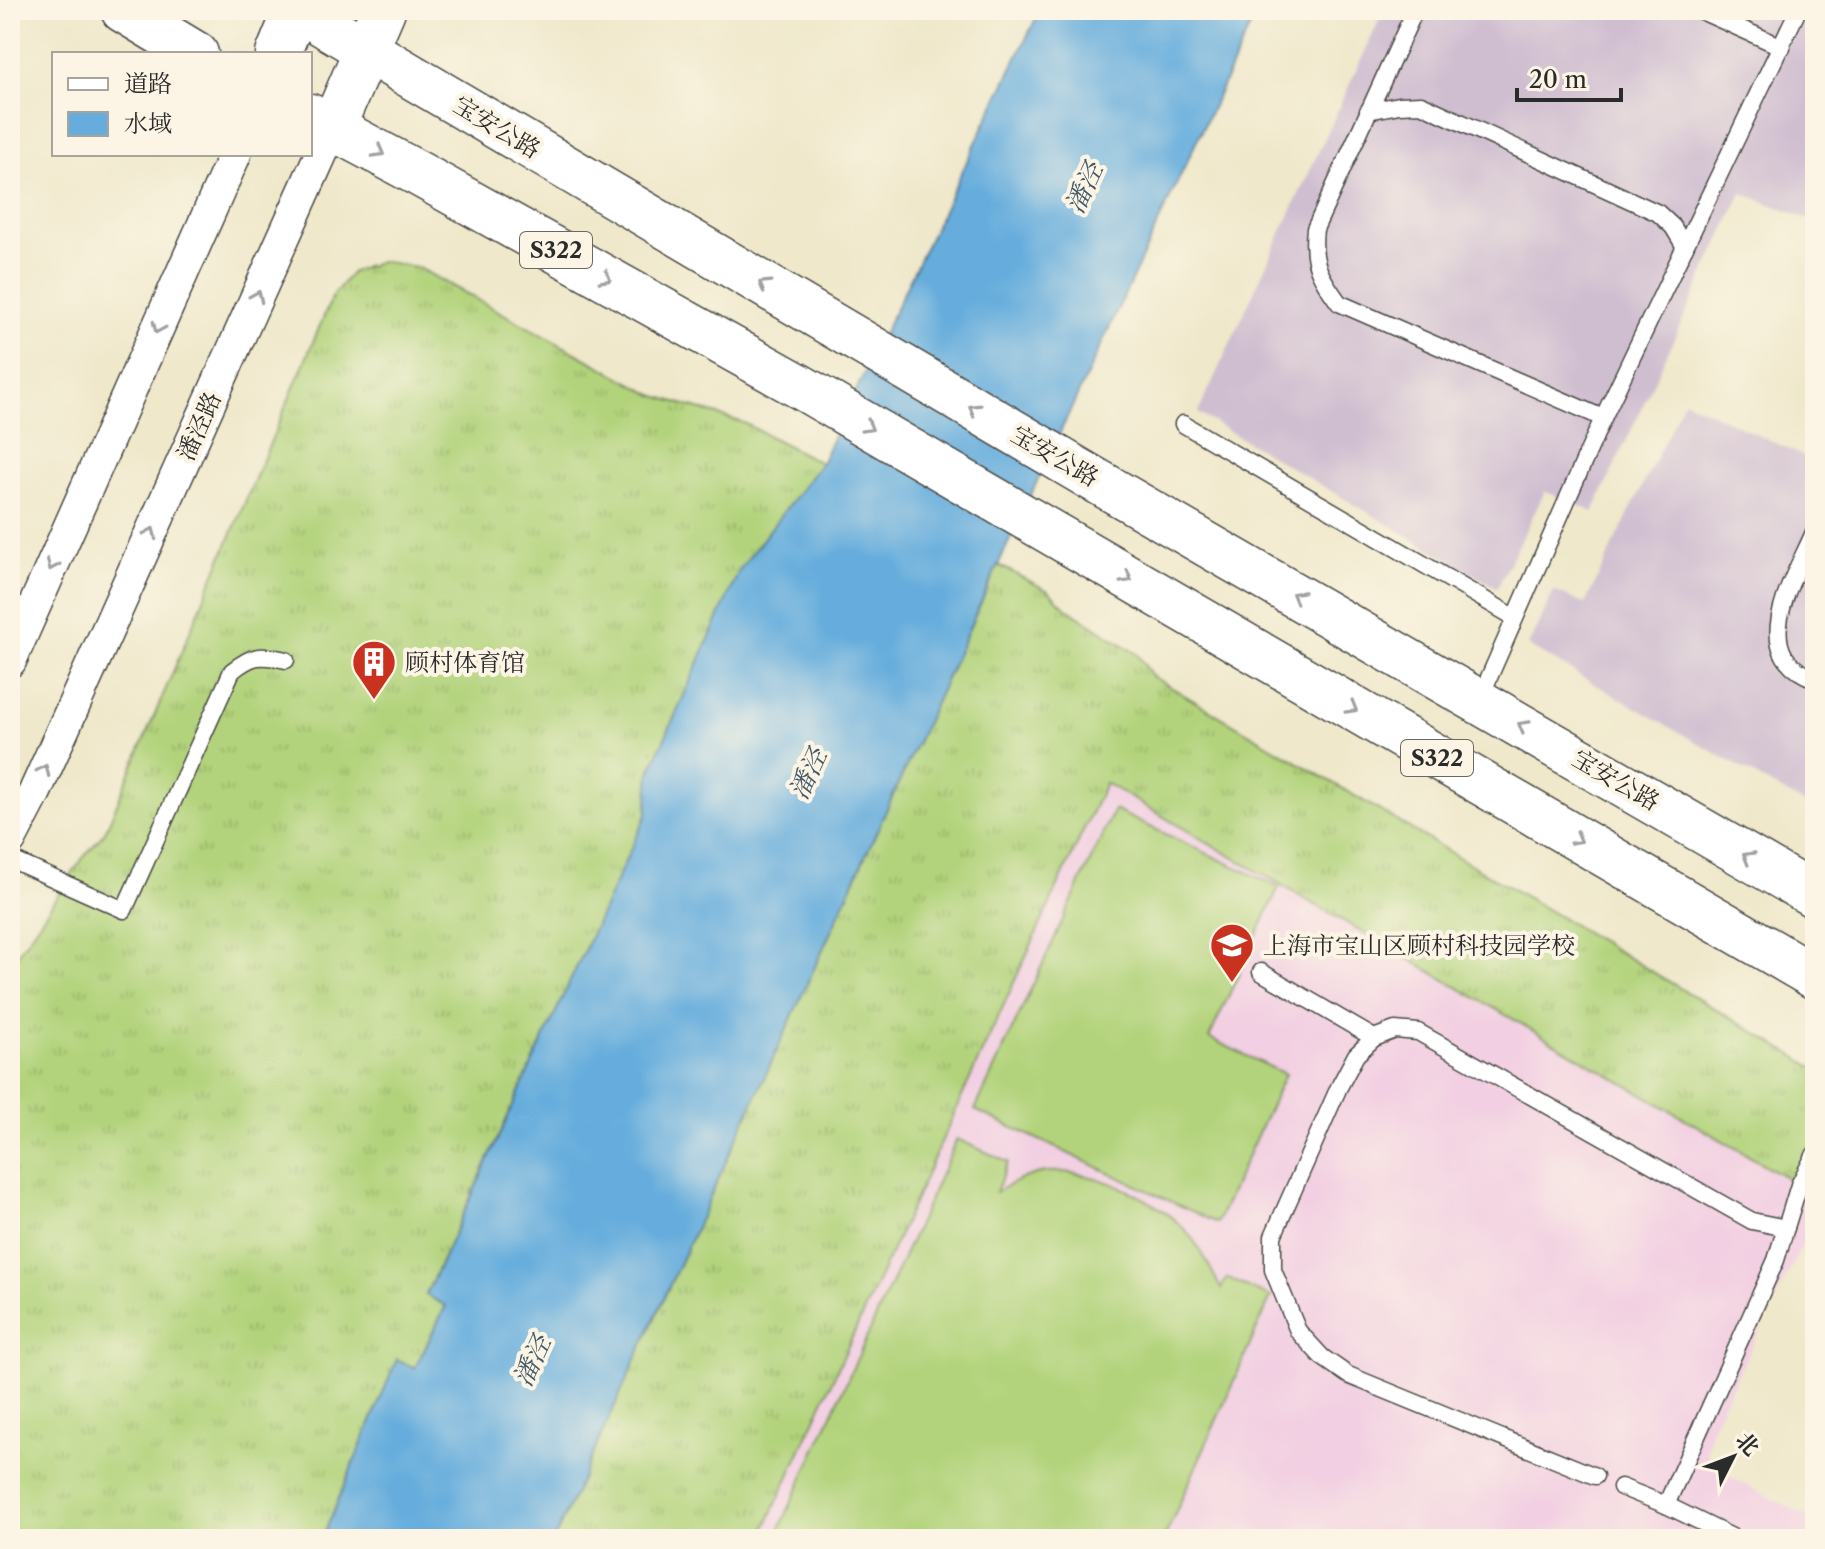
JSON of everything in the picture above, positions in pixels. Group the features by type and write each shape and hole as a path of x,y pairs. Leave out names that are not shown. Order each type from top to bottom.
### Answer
{"main road":[{"path":"123,10 193,52"},
{"path":"279,52 298,10"},
{"name":"宝安公路","path":"298,10 1090,477 1815,896"},
{"name":"潘泾路","path":"322,121 366,49 383,10"},
{"name":"S322","path":"322,121 801,387 1815,977"}],"street":[{"name":"潘泾路","path":"312,144 322,121"},
{"path":"10,661 234,156"},
{"name":"潘泾路","path":"10,840 34,794 307,156"}],"lane":[{"path":"1415,10 1315,229 1312,250 1321,280 1339,303 1603,418"},
{"path":"1699,10 1782,47"},
{"path":"1479,700 1603,418 1798,10"},
{"path":"1368,111 1421,104 1658,213 1673,227 1685,247"},
{"path":"1183,424 1514,617"},
{"path":"1815,530 1778,618 1778,647 1798,673 1815,679"},
{"path":"10,859 124,910 232,671 248,658 267,655 286,660"},
{"path":"1261,972 1374,1038"},
{"path":"1595,1476 1348,1375 1322,1357 1298,1331 1273,1270 1273,1236 1356,1055 1374,1038 1395,1030 1418,1032 1752,1221 1786,1228"},
{"path":"1666,1505 1776,1260 1799,1185 1815,1154"},
{"path":"1621,1487 1736,1539"}],"shaded area":[{"path":"1384,10 1815,10 1815,222 1742,193 1593,512 1545,491 1497,588 1198,413"},
{"path":"1684,400 1811,460 1815,451 1815,810 1528,646 1554,591 1585,604"},
{"name":"上海市宝山区顾村科技园学校","path":"1105,782 1815,1194 1815,1220 1711,1428 1707,1452 1720,1472 1815,1520 1815,1539 760,1539"}],"green space":[{"path":"382,261 419,268 653,395 744,423 821,463 740,569 650,772 647,814 426,1294 446,1305 415,1368 397,1360 322,1539 10,1539 10,965 83,858 105,832 333,295 352,272"},
{"path":"998,565 1049,591 1065,607 1137,654 1152,676 1815,1068 1815,1194 1105,783 760,1539 554,1539"},
{"path":"1114,810 1279,887 1209,1038 1285,1074 1217,1223 975,1110"},
{"path":"957,1139 1008,1162 996,1192 1034,1175 1065,1172 1103,1181 1141,1197 1186,1231 1221,1289 1227,1278 1271,1297 1164,1539 775,1539"}],"water":[{"name":"潘泾","path":"1040,10 1258,10 998,565 554,1539 322,1539 397,1359 415,1368 446,1306 426,1295 647,814 650,772 740,569 821,463"}],"place":[{"name":"顾村体育馆","path":"374,701"},
{"name":"上海市宝山区顾村科技园学校","path":"1232,984"}]}
